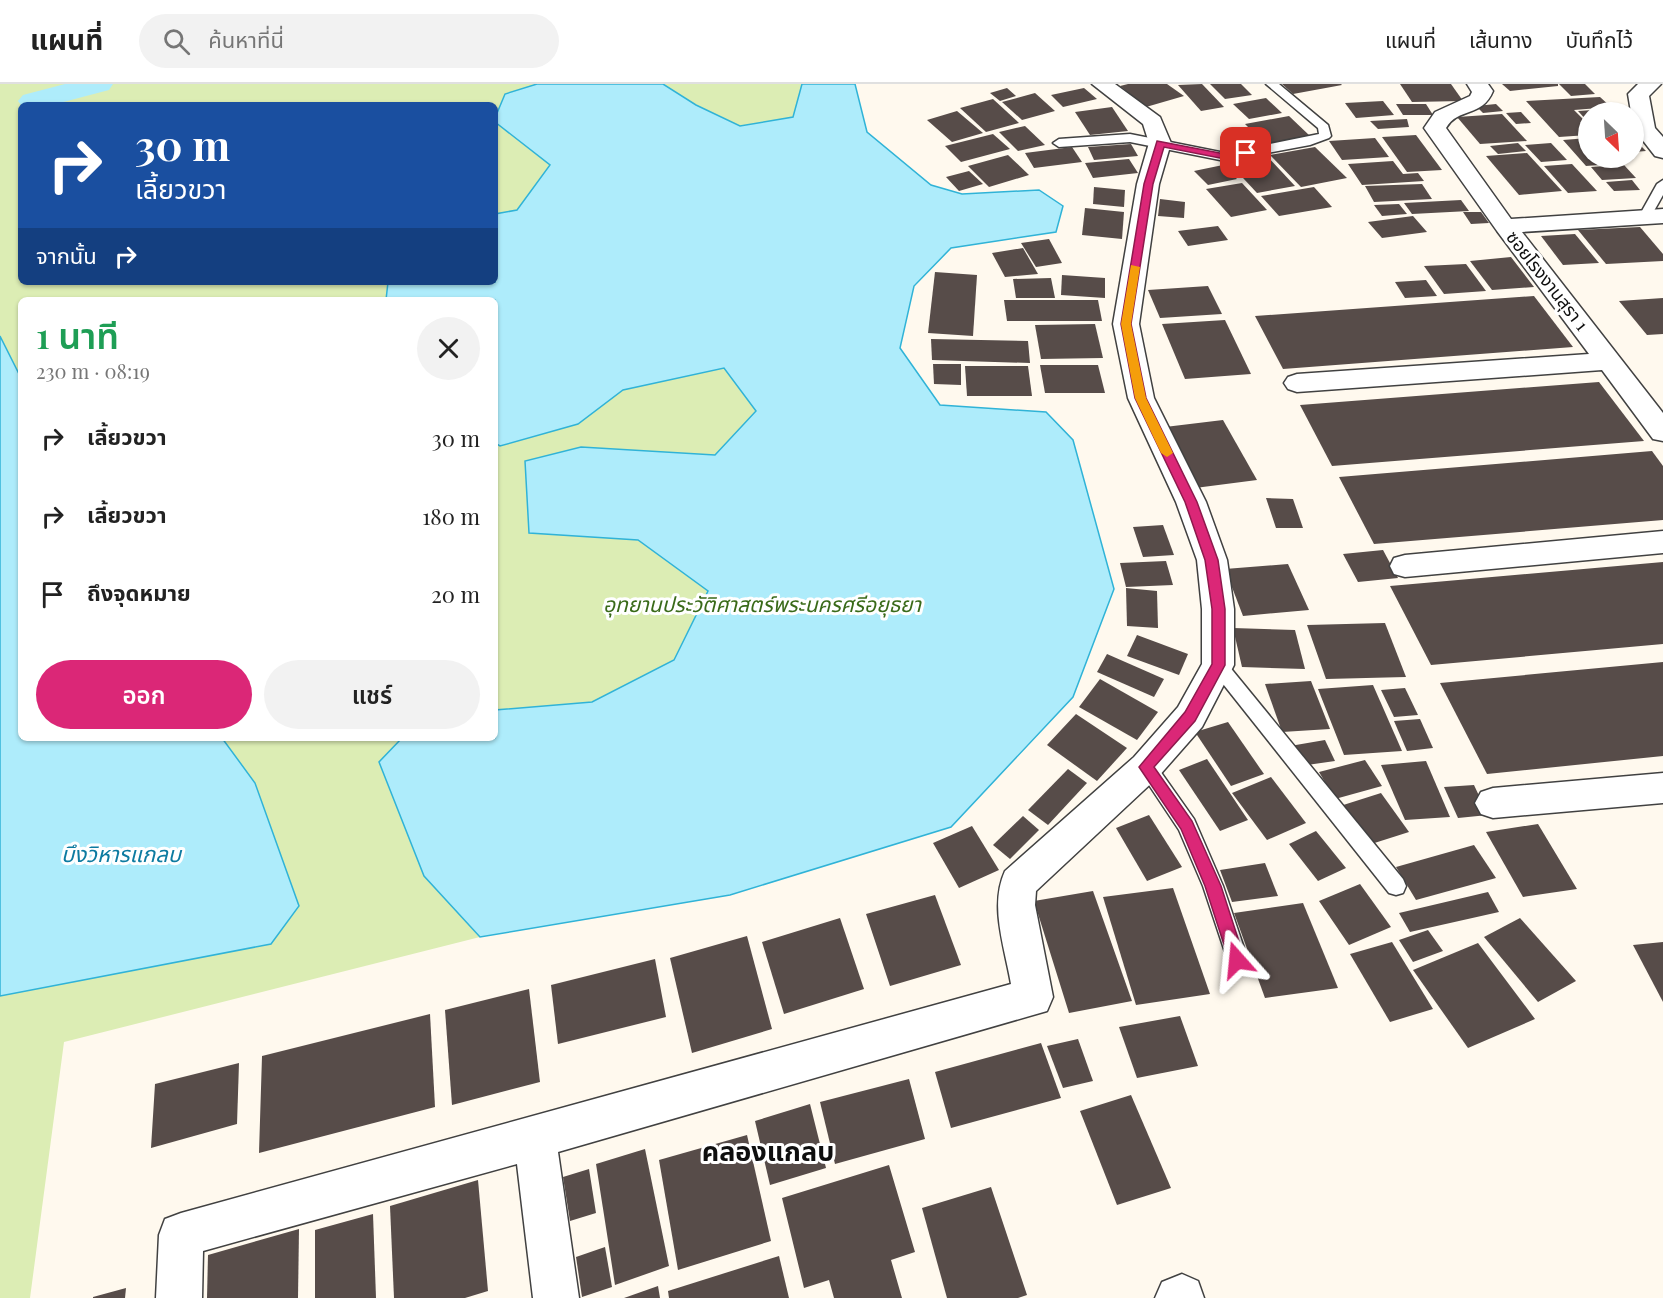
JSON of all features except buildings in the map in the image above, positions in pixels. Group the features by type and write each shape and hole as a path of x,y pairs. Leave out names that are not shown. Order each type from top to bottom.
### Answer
{"street":[{"path":"179,1298 181,1235 535,1138 1033,997 1016,905 1018,883 1146,767 1190,717 1218,665 1218,609 1212,560 1191,502 1140,398 1126,324 1148,184 1160,143 1153,121 1102,84"},
{"name":"ซอยโรงงานสุรา 1","path":"1477,84 1483,92 1479,100 1442,116 1435,128 1505,226 1663,432"},
{"path":"1644,89 1646,129 1663,151"},
{"path":"1505,226 1654,217"},
{"path":"1297,383 1609,361"},
{"path":"1405,566 1663,542"},
{"path":"1493,802 1663,788"},
{"path":"535,1138 556,1298"}],"lane":[{"path":"1059,143 1130,138 1225,157 1310,141 1325,136 1324,127 1272,84"},
{"path":"1654,217 1663,184"},
{"path":"1218,665 1396,886"},
{"path":"1146,767 1187,825 1213,886 1237,960"}],"green space":[{"name":"อุทยานประวัติศาสตร์พระนครศรีอยุธยา","path":"0,84 855,84 867,132 931,185 962,194 1039,190 1063,206 1056,232 951,248 914,286 900,348 940,405 1046,412 1073,440 1114,589 1073,697 951,827 730,895 480,937 64,1042 30,1298 0,1298"}],"water":[{"name":"อุทยานประวัติศาสตร์พระนครศรีอยุธยา","path":"537,84 663,84 696,105 740,126 793,117 802,84 855,84 867,132 931,185 962,194 1039,190 1063,206 1056,232 951,248 914,286 900,348 940,405 1046,412 1073,440 1114,589 1073,697 951,827 730,895 480,937 424,876 379,762 399,741 498,741 498,710 592,702 674,660 708,591 638,540 529,533 525,461 581,447 715,455 756,411 724,368 623,390 578,424 498,445 498,297 386,297 388,285 498,285 498,213 517,210 550,165 498,124 498,111 505,94"},
{"name":"บึงวิหารแกลบ","path":"0,336 18,372 18,741 224,741 255,783 299,906 271,944 0,996"}],"waterway":[{"name":"คลองแกลบ","path":"33,101 99,84"}],"slow traffic":[{"path":"1135,267 1126,324 1140,398 1167,453"}],"district":[{"name":"คลองแกลบ","path":"768,1152"}],"route":[{"path":"1237,960 1213,886 1187,825 1146,767 1190,717 1218,665 1218,609 1212,560 1191,502 1140,398 1126,324 1148,184 1160,143 1225,157 1246,153"}]}
